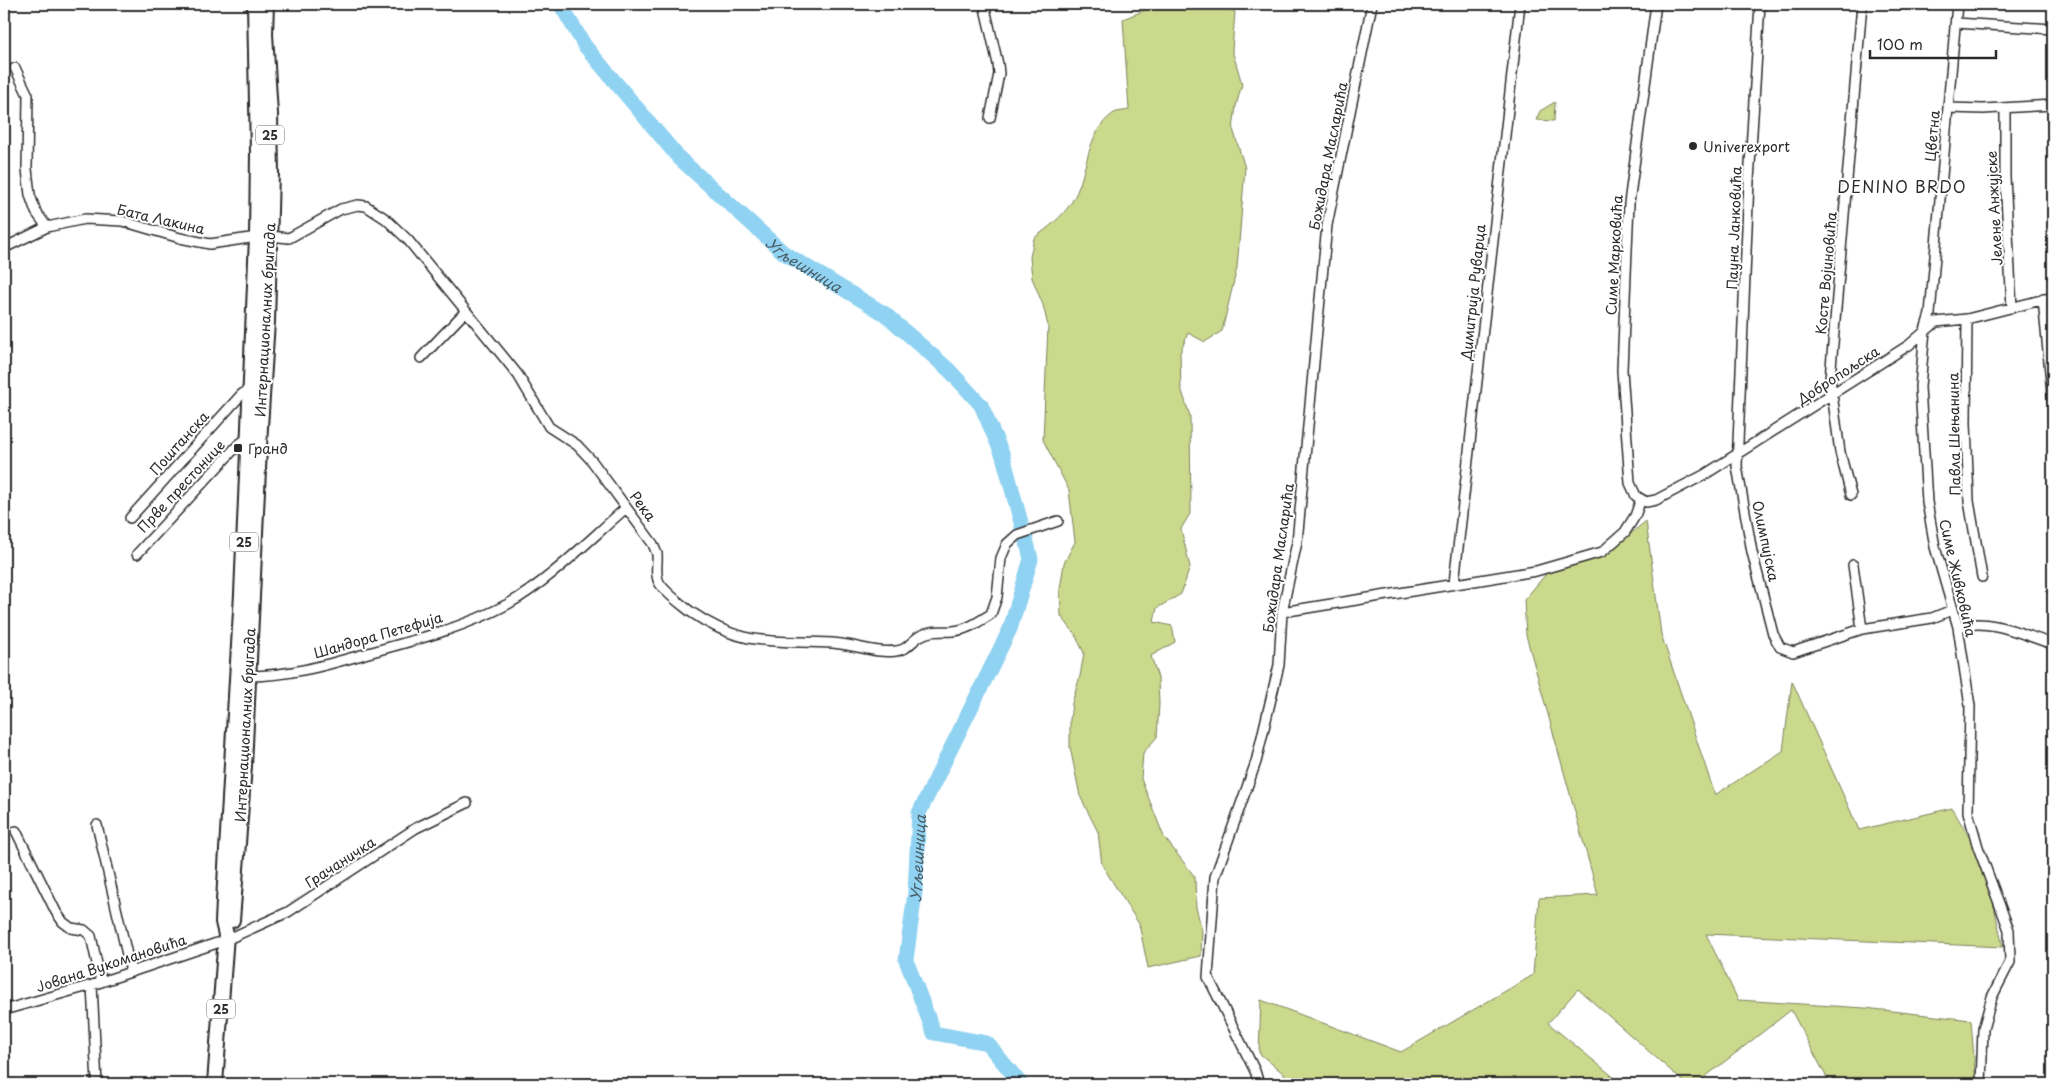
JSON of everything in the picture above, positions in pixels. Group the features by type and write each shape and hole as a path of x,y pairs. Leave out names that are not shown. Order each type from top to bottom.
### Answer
{"main road":[{"name":"Интернационалних бригада","path":"226,937 232,925 244,766 260,427 267,322 258,153 255,4"},
{"name":"Интернационалних бригада","path":"215,1084 226,937 223,909 239,659 250,388 270,134 265,34 266,4"}],"street":[{"path":"984,4 999,74 990,118"},
{"name":"Божидара Масларића","path":"1259,1084 1255,1071 1208,978 1215,877 1256,762 1279,665 1282,612 1297,542 1327,225 1372,4"},
{"name":"Димитрија Руварца","path":"1454,583 1520,4"},
{"name":"Симе Марковића","path":"1644,501 1636,496 1630,483 1622,370 1629,203 1656,4"},
{"name":"Пауна Јанковића","path":"1738,453 1749,181 1760,4"},
{"name":"Косте Војиновића","path":"1851,495 1840,452 1832,395 1831,369 1862,4"},
{"name":"Цветна","path":"1925,330 1930,314 1958,4"},
{"path":"1956,23 2053,29"},
{"path":"15,68 28,95 27,169 30,195 36,212 47,226"},
{"path":"1948,108 2053,106"},
{"name":"Јелене Анжујске","path":"2005,108 2005,177 2012,308"},
{"name":"Бата Лакина","path":"4,248 47,226 85,219 122,221 180,238 210,244 263,236 289,238 341,209 358,205"},
{"name":"Река","path":"358,205 366,206 396,228 408,240 518,375 549,427 577,445 610,484 653,544 657,555 657,573 660,583 680,604 706,622 747,639 774,642 833,643 894,652 904,650 917,637 930,631 955,631 975,624 991,614 997,597 1001,558 1007,544 1017,535 1058,521"},
{"name":"Добропољска","path":"1644,501 1656,500 1696,480 1909,346 1936,322 1967,319 2053,297"},
{"path":"2043,299 2053,404"},
{"path":"421,358 466,312"},
{"name":"Павла Шењанина","path":"1967,319 1966,423 1969,501 1982,577"},
{"name":"Симе Живковића","path":"1925,330 1920,386 1927,502 1935,547 1958,627 1970,706 1968,812 1978,847 2009,930 2010,962 1992,997 1983,1029 1981,1084"},
{"name":"Поштанска","path":"130,518 241,395 250,388"},
{"name":"Прве престонице","path":"137,554 238,445 248,438"},
{"name":"Олимпијска","path":"1738,453 1737,466 1752,552 1773,634 1780,647 1793,652 1862,629"},
{"path":"1282,612 1536,571 1602,552 1625,532 1644,501"},
{"name":"Шандора Петефија","path":"249,676 272,676 296,672 436,635 507,604 533,588 626,508"},
{"path":"1853,565 1862,629 1932,618 1944,615 1952,610"},
{"path":"1958,627 1966,624 1994,625 2053,644"},
{"name":"Грачаничка","path":"226,937 288,912 416,828 467,802"},
{"path":"97,825 131,972"},
{"path":"16,830 56,912 71,928 84,930 91,936 97,984 97,1084"},
{"name":"Јована Вукомановића","path":"4,1010 97,984 226,937"}],"green space":[{"path":"1160,4 1220,4 1235,12 1232,50 1242,84 1236,106 1233,129 1245,168 1237,268 1222,331 1205,342 1188,333 1180,353 1181,388 1190,416 1191,512 1181,529 1190,567 1181,594 1157,608 1154,622 1172,626 1175,642 1151,656 1158,678 1157,737 1143,753 1141,779 1164,837 1195,877 1196,907 1202,931 1201,956 1148,968 1139,924 1102,865 1098,832 1080,796 1070,747 1072,703 1084,653 1075,634 1061,616 1060,589 1064,563 1075,542 1069,490 1043,440 1048,326 1043,305 1032,278 1030,257 1034,238 1064,213 1077,192 1097,132 1114,113 1129,110 1123,19"},
{"path":"1555,102 1554,121 1536,120 1540,111"},
{"path":"1646,521 1661,634 1715,795 1783,751 1792,681 1859,830 1952,808 1984,862 2003,947 1706,934 1738,1000 1865,1008 1971,1020 1976,1084 1864,1084 1827,1078 1791,1010 1696,1084 1686,1084 1578,989 1548,1023 1622,1084 1296,1084 1259,1053 1261,1000 1401,1052 1533,975 1539,898 1598,895 1526,635 1524,600 1551,568 1606,554"}],"waterway":[{"name":"Угљешница","path":"560,4 585,46 679,158 784,253 885,314 949,370 981,405 1003,456 1023,530"},
{"name":"Угљешница","path":"1021,1084 987,1043 934,1033 906,960 915,893 919,813 1010,629 1031,559 1025,535"}],"place":[{"name":"Univerexport","path":"1693,146"},
{"name":"Гранд","path":"238,448"}],"district":[{"name":"DENINO BRDO","path":"1902,186"}]}
